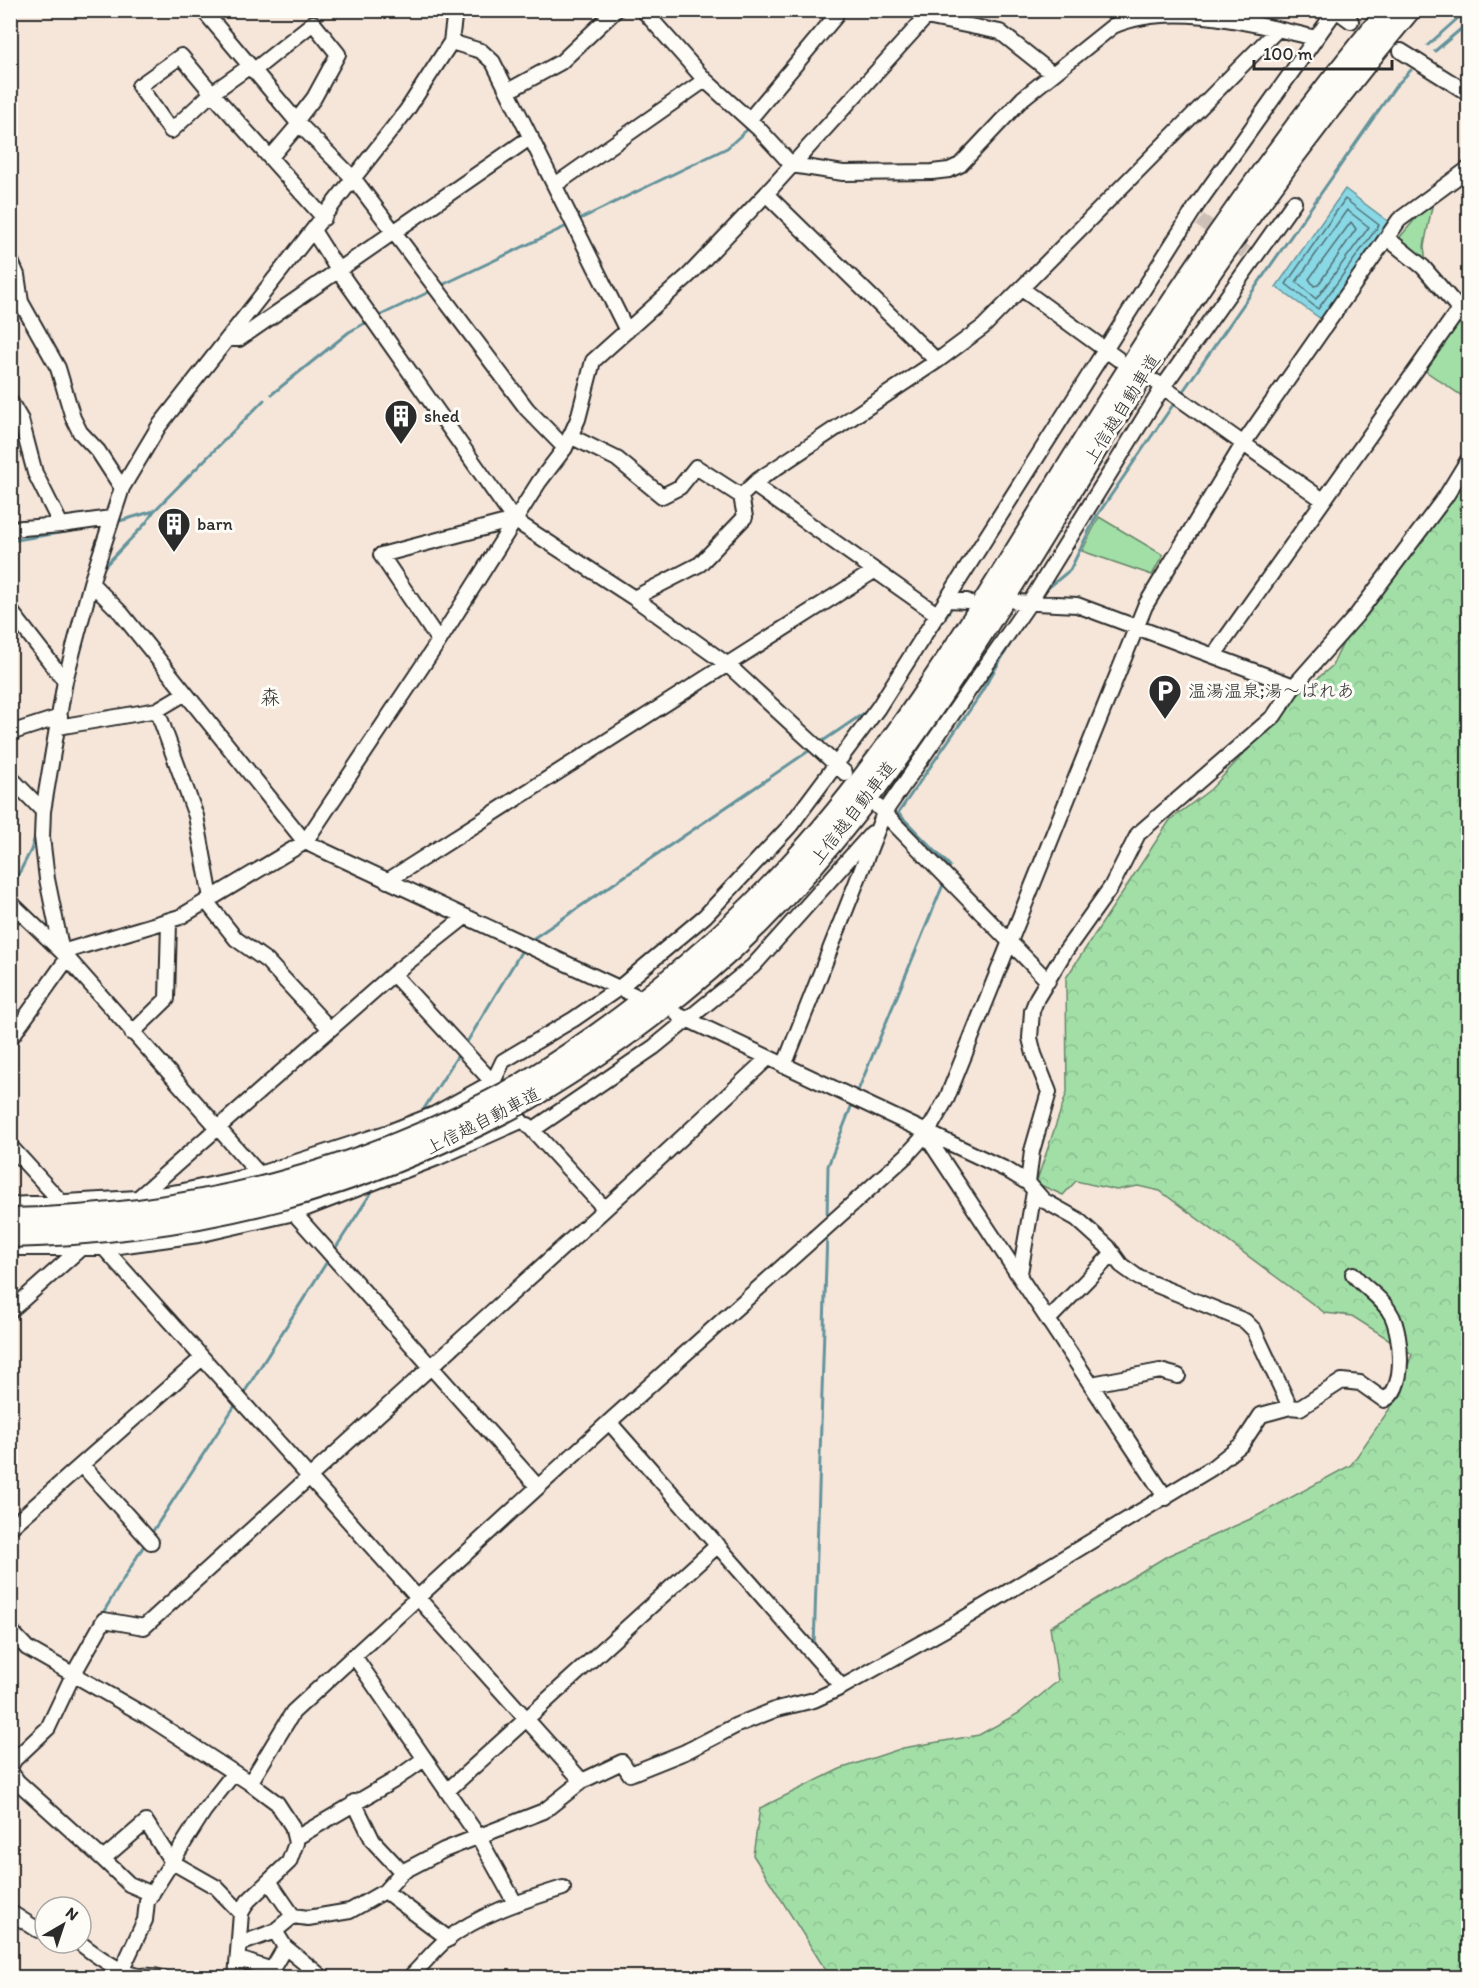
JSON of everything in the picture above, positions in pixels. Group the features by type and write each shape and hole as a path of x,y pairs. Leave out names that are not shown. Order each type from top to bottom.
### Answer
{"highway":[{"path":"1299,120 1377,10"},
{"name":"上信越自動車道","path":"10,1219 55,1218 153,1209 249,1192 376,1152 525,1092 670,980 749,908 827,821 927,684 1173,300 1299,120 1388,10"},
{"name":"上信越自動車道","path":"10,1237 53,1236 152,1227 281,1201 335,1185 419,1154 525,1092 623,1040 684,992 762,920 839,833 911,737 972,647 1135,387 1227,248 1306,138 1410,10"},
{"path":"1361,69 1415,10"}],"street":[{"path":"203,10 298,122 354,179 527,409 568,442 617,459 662,496 680,487 696,467 741,496 745,517 700,564 634,598"},
{"path":"65,956 47,879 42,837 43,811 65,681 91,583 122,488 159,426 314,232 407,110 451,42 455,10"},
{"path":"508,91 561,62 616,10"},
{"path":"643,10 705,80 749,120 792,165 843,173 949,170 960,165 1023,98 1113,26 1149,12 1206,15 1316,38"},
{"path":"749,120 835,17 836,10"},
{"path":"10,1204 138,1198 179,1192 259,1174 389,1132 435,1114 493,1082 503,1061 574,1019 618,988 705,916 841,769 1106,351 1316,38 1336,10 1351,21"},
{"path":"10,1039 65,956 169,922 305,843 439,641 514,520 568,442 578,419 593,361 689,275 766,194 926,16 1000,32 1053,74"},
{"path":"270,158 314,98 338,54 313,22 251,68 212,93 171,131 139,86 181,56 212,93 270,158 324,218"},
{"path":"741,496 937,362 983,327 1277,30"},
{"path":"451,42 488,55 627,331"},
{"path":"1401,51 1468,93"},
{"path":"555,185 705,80"},
{"path":"230,339 239,339 531,137"},
{"path":"250,1782 293,1712 609,1422 898,1163 927,1133 947,1098 1145,606 1243,444 1399,220 1413,207 1468,169"},
{"path":"766,194 937,362"},
{"path":"784,1066 874,840 880,810 1023,602 1159,384 1250,256 1294,202"},
{"path":"314,232 338,270 514,520 634,598 728,665 841,769"},
{"path":"1214,655 1323,500 1464,314 1423,267 1387,238"},
{"path":"10,259 17,275 21,302 58,369 73,418 80,432 98,451 122,488"},
{"path":"1022,289 1118,359"},
{"path":"1159,384 1323,500"},
{"path":"10,401 21,420 34,473 61,525"},
{"path":"1020,1274 1031,1188 1032,1151 1050,1092 1034,1054 1030,1038 1032,1011 1048,981 1064,953 1111,887 1138,834 1274,716 1294,686 1356,616 1446,496 1468,460"},
{"path":"754,485 938,615"},
{"path":"10,529 111,518"},
{"path":"439,641 381,555 514,520"},
{"path":"387,881 874,571"},
{"path":"91,583 121,613 305,843 634,995"},
{"path":"948,600 967,601"},
{"path":"1023,602 1077,605 1294,686"},
{"path":"10,610 65,681"},
{"path":"10,733 59,722 157,710 184,694"},
{"path":"157,710 196,816 209,900 236,939 267,961 330,1029"},
{"path":"10,777 43,811"},
{"path":"880,810 1048,981"},
{"path":"534,1129 654,1047 683,1018 753,966 875,829"},
{"path":"10,902 65,956 111,1006 132,1033 259,1174"},
{"path":"138,1198 393,974 465,917"},
{"path":"132,1033 167,999 169,922"},
{"path":"393,974 493,1082 521,1121 534,1129 605,1209"},
{"path":"683,1018 927,1133 1031,1188 1077,1219 1113,1253 1121,1265 1139,1278 1245,1321 1254,1330 1290,1407"},
{"path":"152,1894 129,1884 18,1782 11,1764 48,1728 73,1675 104,1620 144,1627 312,1477 768,1058"},
{"path":"10,1248 104,1248 198,1235 294,1213 437,1158 521,1121"},
{"path":"927,1133 933,1146 1020,1274 1166,1498"},
{"path":"10,1146 62,1203"},
{"path":"294,1213 538,1487"},
{"path":"10,1311 81,1248"},
{"path":"104,1248 201,1358 312,1477 582,1781"},
{"path":"1049,1318 1113,1253"},
{"path":"240,1944 275,1931 293,1916 308,1918 350,1911 385,1891 402,1872 478,1836 544,1811 582,1781 622,1762 630,1774 685,1752 738,1725 777,1709 814,1700 842,1687 953,1625 1166,1498 1212,1468 1242,1444 1261,1415 1290,1407 1300,1408 1342,1381 1359,1383 1384,1400 1395,1388 1401,1375 1392,1316 1382,1302 1353,1274"},
{"path":"10,1528 201,1358"},
{"path":"1092,1384 1160,1371 1178,1376"},
{"path":"609,1422 842,1687"},
{"path":"82,1465 152,1542"},
{"path":"447,1791 718,1545"},
{"path":"10,1630 27,1648 148,1717 250,1782 277,1803 292,1826 296,1838 289,1862 248,1901 241,1913 236,1977"},
{"path":"354,1656 478,1836 515,1903"},
{"path":"296,1838 393,1781 424,1759"},
{"path":"119,1975 145,1920 147,1901 204,1811 234,1773"},
{"path":"354,1802 373,1841 402,1872"},
{"path":"103,1859 146,1822 172,1862 216,1887 241,1913"},
{"path":"269,1881 293,1916"},
{"path":"409,1977 449,1939 515,1903 563,1888"},
{"path":"385,1891 449,1939"},
{"path":"10,1912 33,1927"},
{"path":"275,1931 285,1947 323,1977"},
{"path":"239,1959 264,1973 285,1947"},
{"path":"93,1951 105,1958 119,1975 138,1977 149,1973 163,1977"}],"green space":[{"path":"1434,197 1424,246 1426,262 1402,243 1400,237"},
{"path":"1454,324 1464,324 1468,331 1468,400 1424,370"},
{"path":"1468,460 1468,1977 830,1977 753,1855 760,1808 840,1769 903,1748 979,1735 1019,1713 1058,1681 1050,1627 1167,1556 1255,1517 1351,1465 1397,1398 1412,1354 1352,1316 1325,1313 1160,1191 1138,1186 1116,1190 1076,1181 1063,1195 1036,1183 1067,1092 1066,978 1170,820 1211,789 1297,696 1332,666 1356,616"},
{"path":"1099,517 1163,555 1152,575 1082,551"}],"water":[{"path":"1345,189 1389,222 1321,319 1276,287"}],"waterway":[{"path":"1428,45 1467,10"},
{"path":"1435,51 1468,23"},
{"path":"1181,394 1395,87 1411,70"},
{"path":"578,220 727,148 749,128"},
{"path":"440,286 569,225"},
{"path":"377,317 431,291"},
{"path":"272,394 349,332 367,322"},
{"path":"116,522 154,511 264,400"},
{"path":"1043,592 1070,570 1096,517 1175,402"},
{"path":"101,570 146,523 154,511"},
{"path":"10,541 89,528"},
{"path":"928,642 953,606"},
{"path":"948,871 950,866 898,813 976,701 1018,631"},
{"path":"820,743 870,709"},
{"path":"45,756 51,724"},
{"path":"528,942 813,748"},
{"path":"10,891 31,850 36,833"},
{"path":"857,1093 945,880"},
{"path":"464,1047 524,947"},
{"path":"420,1115 460,1052"},
{"path":"827,1220 828,1166 853,1102"},
{"path":"333,1252 375,1187"},
{"path":"814,1648 827,1232"},
{"path":"242,1396 330,1257"},
{"path":"151,1534 238,1401"},
{"path":"101,1616 146,1542"},
{"path":"77,1657 83,1644"}],"tunnel":[{"path":"1351,21 1401,51"},
{"path":"1200,220 1247,253"}],"place":[{"name":"shed","path":"401,445"},
{"name":"barn","path":"174,553"},
{"name":"温湯温泉;湯〜ぱれあ","path":"1165,720"}],"district":[{"name":"森","path":"270,697"}]}
